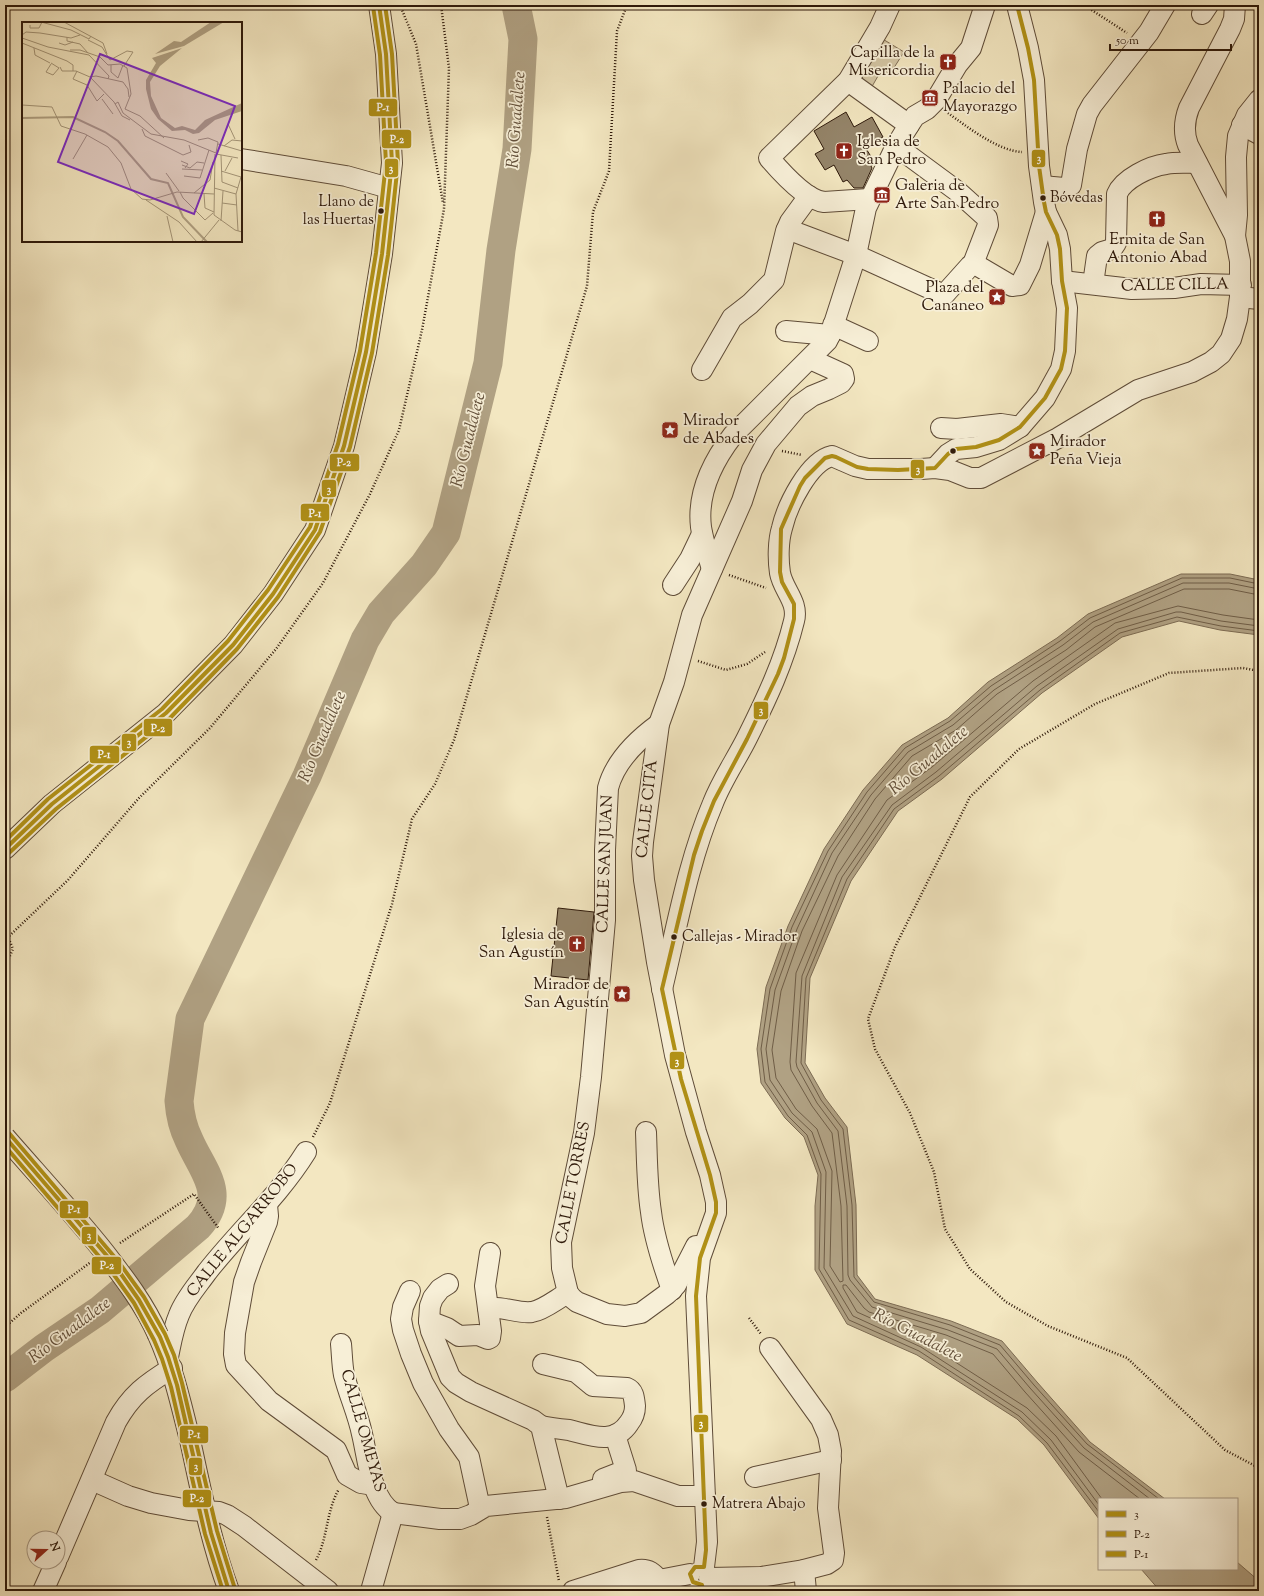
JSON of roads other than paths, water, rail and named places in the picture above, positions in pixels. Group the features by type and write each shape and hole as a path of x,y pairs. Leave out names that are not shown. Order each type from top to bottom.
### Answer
{"street":[{"path":"5,849 52,804 166,713 233,645 273,594 315,530 344,446 366,352 382,254 392,163 386,54 379,5"},
{"path":"869,200 824,202 813,200 796,186 769,158 848,81 880,27 890,5"},
{"path":"712,569 702,534 700,514 711,470 721,451 733,435 821,348 832,330 856,256 864,216 869,200 896,146 915,116 934,103 957,65 973,45 985,5"},
{"path":"935,468 948,454 956,449 999,440 1020,427 1045,398 1056,379 1064,359 1068,316 1062,281 1060,249 1057,235 1046,212 1038,153 1034,80 1028,48 1017,5"},
{"path":"1042,186 1064,188 1071,185 1077,149 1090,109 1098,96 1155,23 1165,5"},
{"path":"662,989 689,876 702,831 717,794 747,739 771,689 785,654 795,609 792,600 782,582 780,566 780,538 784,521 802,482 825,458 835,456 856,466 868,469 935,468 950,470 970,478 981,478 1052,442 1138,390 1178,377 1211,362 1221,354 1231,338 1247,294 1239,251 1235,236 1197,163 1184,133 1187,115 1203,79 1234,19 1235,5"},
{"path":"848,81 909,125"},
{"path":"1235,236 1237,215 1236,146 1250,130 1247,115 1259,100"},
{"path":"787,229 856,256 944,295 973,264 988,225 987,218 957,191 896,146"},
{"path":"242,159 346,176 389,188"},
{"path":"1093,284 1097,256 1102,252 1112,250 1116,243 1117,194 1120,188 1130,179 1162,165 1197,163"},
{"path":"702,370 732,318 750,304 774,280 787,229 809,196"},
{"path":"973,264 1012,286 1020,285 1030,265 1046,212"},
{"name":"CALLE CILLA","path":"1062,281 1132,288 1174,288 1201,284 1247,294"},
{"path":"786,331 832,330 868,341"},
{"name":"CALLE CITA","path":"701,1579 706,1550 696,1296 700,1258 716,1213 716,1202 714,1189 686,1099 675,1055 662,989 644,880 642,842 659,724 674,682 692,614 740,507 752,470 764,447 805,400 841,383 844,379 843,374 810,359"},
{"path":"941,428 957,429 1001,424 1020,427"},
{"path":"673,585 690,559 702,534"},
{"name":"CALLE SAN JUAN","path":"596,1023 605,920 605,850 608,788 611,779 628,751 639,739 659,724"},
{"name":"CALLE TORRES","path":"568,1293 562,1268 561,1242 584,1133 596,1023"},
{"path":"646,1132 648,1190 651,1214 663,1265 672,1290"},
{"name":"CALLE ALGARROBO","path":"5,1137 92,1237 123,1277 147,1313 158,1335 170,1362 217,1558 229,1591"},
{"name":"CALLE ALGARROBO","path":"170,1362 176,1322 190,1295 222,1254 267,1205 294,1171 306,1152"},
{"path":"267,1205 267,1222 244,1282 235,1333 234,1360 238,1368 270,1401 336,1450 347,1475 360,1483 374,1485"},
{"path":"488,1308 498,1307 515,1311 534,1311 541,1309 568,1293 577,1302 607,1314 625,1316 641,1312 672,1290 684,1272 703,1233 712,1227"},
{"path":"429,1321 447,1328 460,1336 478,1335 488,1339 490,1338 492,1331 485,1286 490,1254"},
{"path":"448,1284 440,1289 433,1298 430,1306 429,1321 431,1331 452,1380 471,1392 533,1420 542,1426 568,1430 592,1437 599,1438 621,1431 635,1410 634,1394 631,1390 627,1388 593,1386 576,1372 543,1364"},
{"path":"410,1291 403,1307 401,1319 409,1350 423,1384 449,1429 469,1457 480,1508"},
{"name":"CALLE OMEYAS","path":"341,1344 344,1374 362,1434 374,1485 382,1503 393,1513"},
{"path":"630,1591 659,1580 761,1577 804,1570 827,1564 832,1560 834,1553 828,1508 831,1446 821,1419 770,1348"},
{"path":"409,1350 436,1368 448,1371"},
{"path":"66,1539 116,1422 123,1410 142,1388 170,1362"},
{"path":"542,1426 552,1500"},
{"path":"595,1490 593,1483 626,1470 621,1431"},
{"path":"755,1477 831,1460"},
{"path":"92,1480 128,1496 151,1504 189,1510 219,1512 234,1519 328,1591"},
{"path":"371,1591 393,1513 452,1520 466,1517 480,1508 498,1504 552,1500 621,1482 634,1481 678,1496 705,1496"},
{"path":"566,1587 645,1569 651,1572 659,1580"},
{"path":"43,1591 52,1570"},
{"path":"804,1570 806,1591"}],"water":[{"path":"1181,574 1230,574 1259,580 1259,635 1220,630 1179,621 1122,637 1042,693 942,779 898,811 851,881 810,978 805,1063 825,1098 847,1127 856,1205 857,1275 875,1299 951,1321 1002,1341 1090,1442 1164,1498 1098,1498 1098,1518 1044,1445 1017,1419 917,1355 847,1324 815,1270 815,1206 818,1175 804,1137 785,1118 761,1083 757,1049 766,987 788,926 824,849 863,790 902,745 948,718 988,682 1057,638 1088,614"},
{"path":"1238,1563 1259,1581 1259,1591 1160,1591 1142,1570 1238,1570"}],"waterway":[{"name":"Río Guadalete","path":"5,1378 44,1348 100,1310 198,1227 207,1215 211,1204 212,1193 210,1183 187,1135 179,1106 190,1019 307,776 365,640 381,613 424,565 446,533 488,363 501,250 517,149 523,39 516,5"}],"place":[{"name":"Capilla de la Misericordia","path":"948,62"},
{"name":"Palacio del Mayorazgo","path":"930,98"},
{"name":"Iglesia de San Pedro","path":"844,151"},
{"name":"Galeria de Arte San Pedro","path":"882,195"},
{"name":"Bóvedas","path":"1043,198"},
{"name":"Llano de las Huertas","path":"381,211"},
{"name":"Ermita de San Antonio Abad","path":"1157,219"},
{"name":"Plaza del Cananeo","path":"997,297"},
{"name":"Mirador de Abades","path":"670,430"},
{"name":"Mirador Peña Vieja","path":"1037,451"},
{"name":"Callejas - Mirador","path":"674,937"},
{"name":"Iglesia de San Agustín","path":"577,944"},
{"name":"Mirador de San Agustín","path":"622,994"},
{"name":"Matrera Abajo","path":"704,1504"}]}
